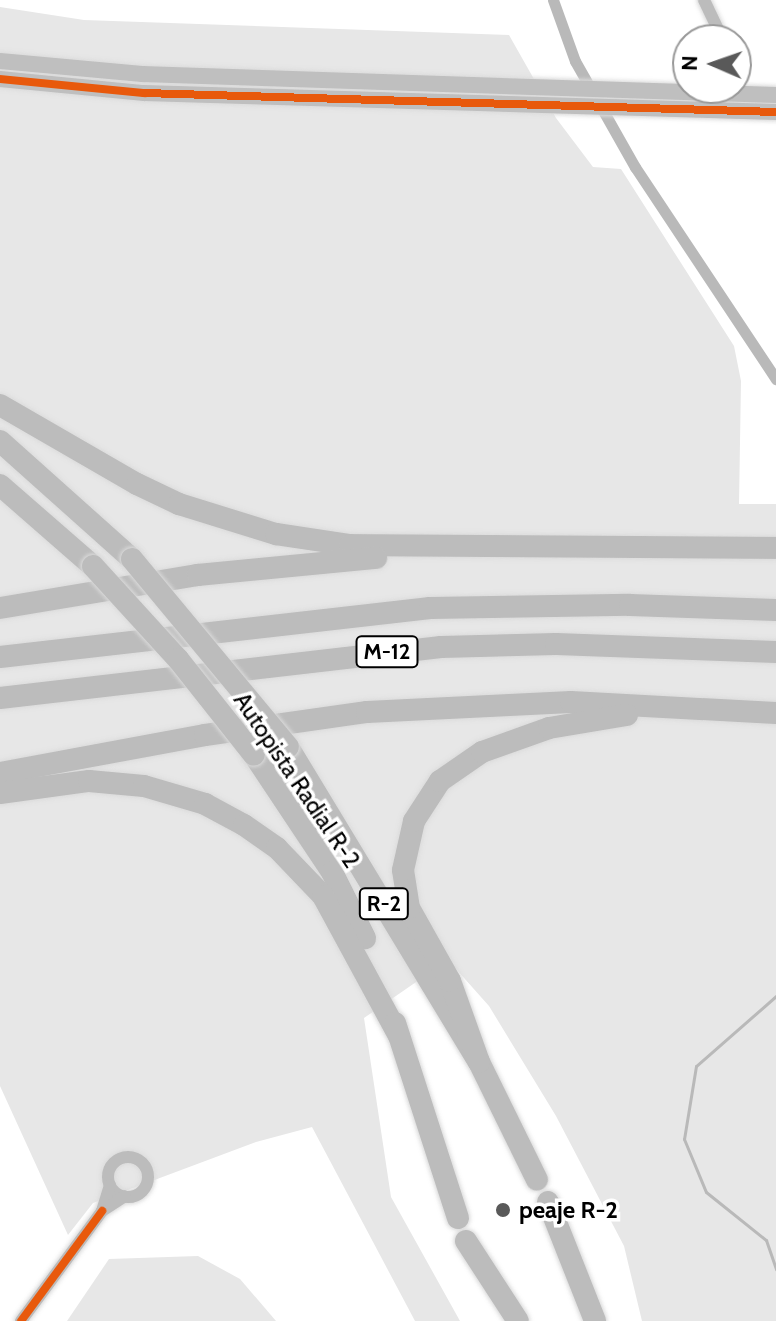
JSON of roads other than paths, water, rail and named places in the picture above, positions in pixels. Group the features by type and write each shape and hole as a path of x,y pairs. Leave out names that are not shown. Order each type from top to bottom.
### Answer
{"highway":[{"path":"0,405 137,484 191,508 276,534 350,545 776,548"},
{"name":"Autopista Radial R-2","path":"0,441 132,559 288,747 479,1062 537,1180"},
{"name":"Autopista Radial R-2","path":"0,485 93,566 178,659 254,755 339,885 378,963 458,1218"},
{"path":"0,611 77,596 291,565 605,549"},
{"name":"M-12","path":"0,657 430,608 630,605 776,610"},
{"name":"M-12","path":"0,698 441,647 556,644 776,652"},
{"path":"0,773 234,730 367,712 571,702 776,713"},
{"path":"479,1062 450,981 420,935 405,890 406,844 433,789 482,752 549,728 609,717 728,710"},
{"path":"0,793 89,781 144,786 205,804 244,825 277,848 323,896 399,1036"},
{"path":"548,1202 595,1321"},
{"path":"466,1241 518,1321"}],"street":[{"path":"704,0 715,24"},
{"path":"0,61 142,74 672,92"},
{"path":"0,79 144,93 776,112"},
{"path":"752,93 776,95"},
{"path":"735,104 740,111"},
{"path":"21,1321 102,1211 110,1185 109,1174 118,1160 139,1160 146,1168 147,1184 135,1195 125,1196 102,1211"},
{"path":"110,1185 125,1196"}],"waterway":[{"path":"553,0 575,61 635,167 776,379"},
{"path":"776,996 696,1066 684,1139 706,1192 766,1240 776,1269"}],"place":[{"name":"peaje R-2","path":"503,1210"}]}
